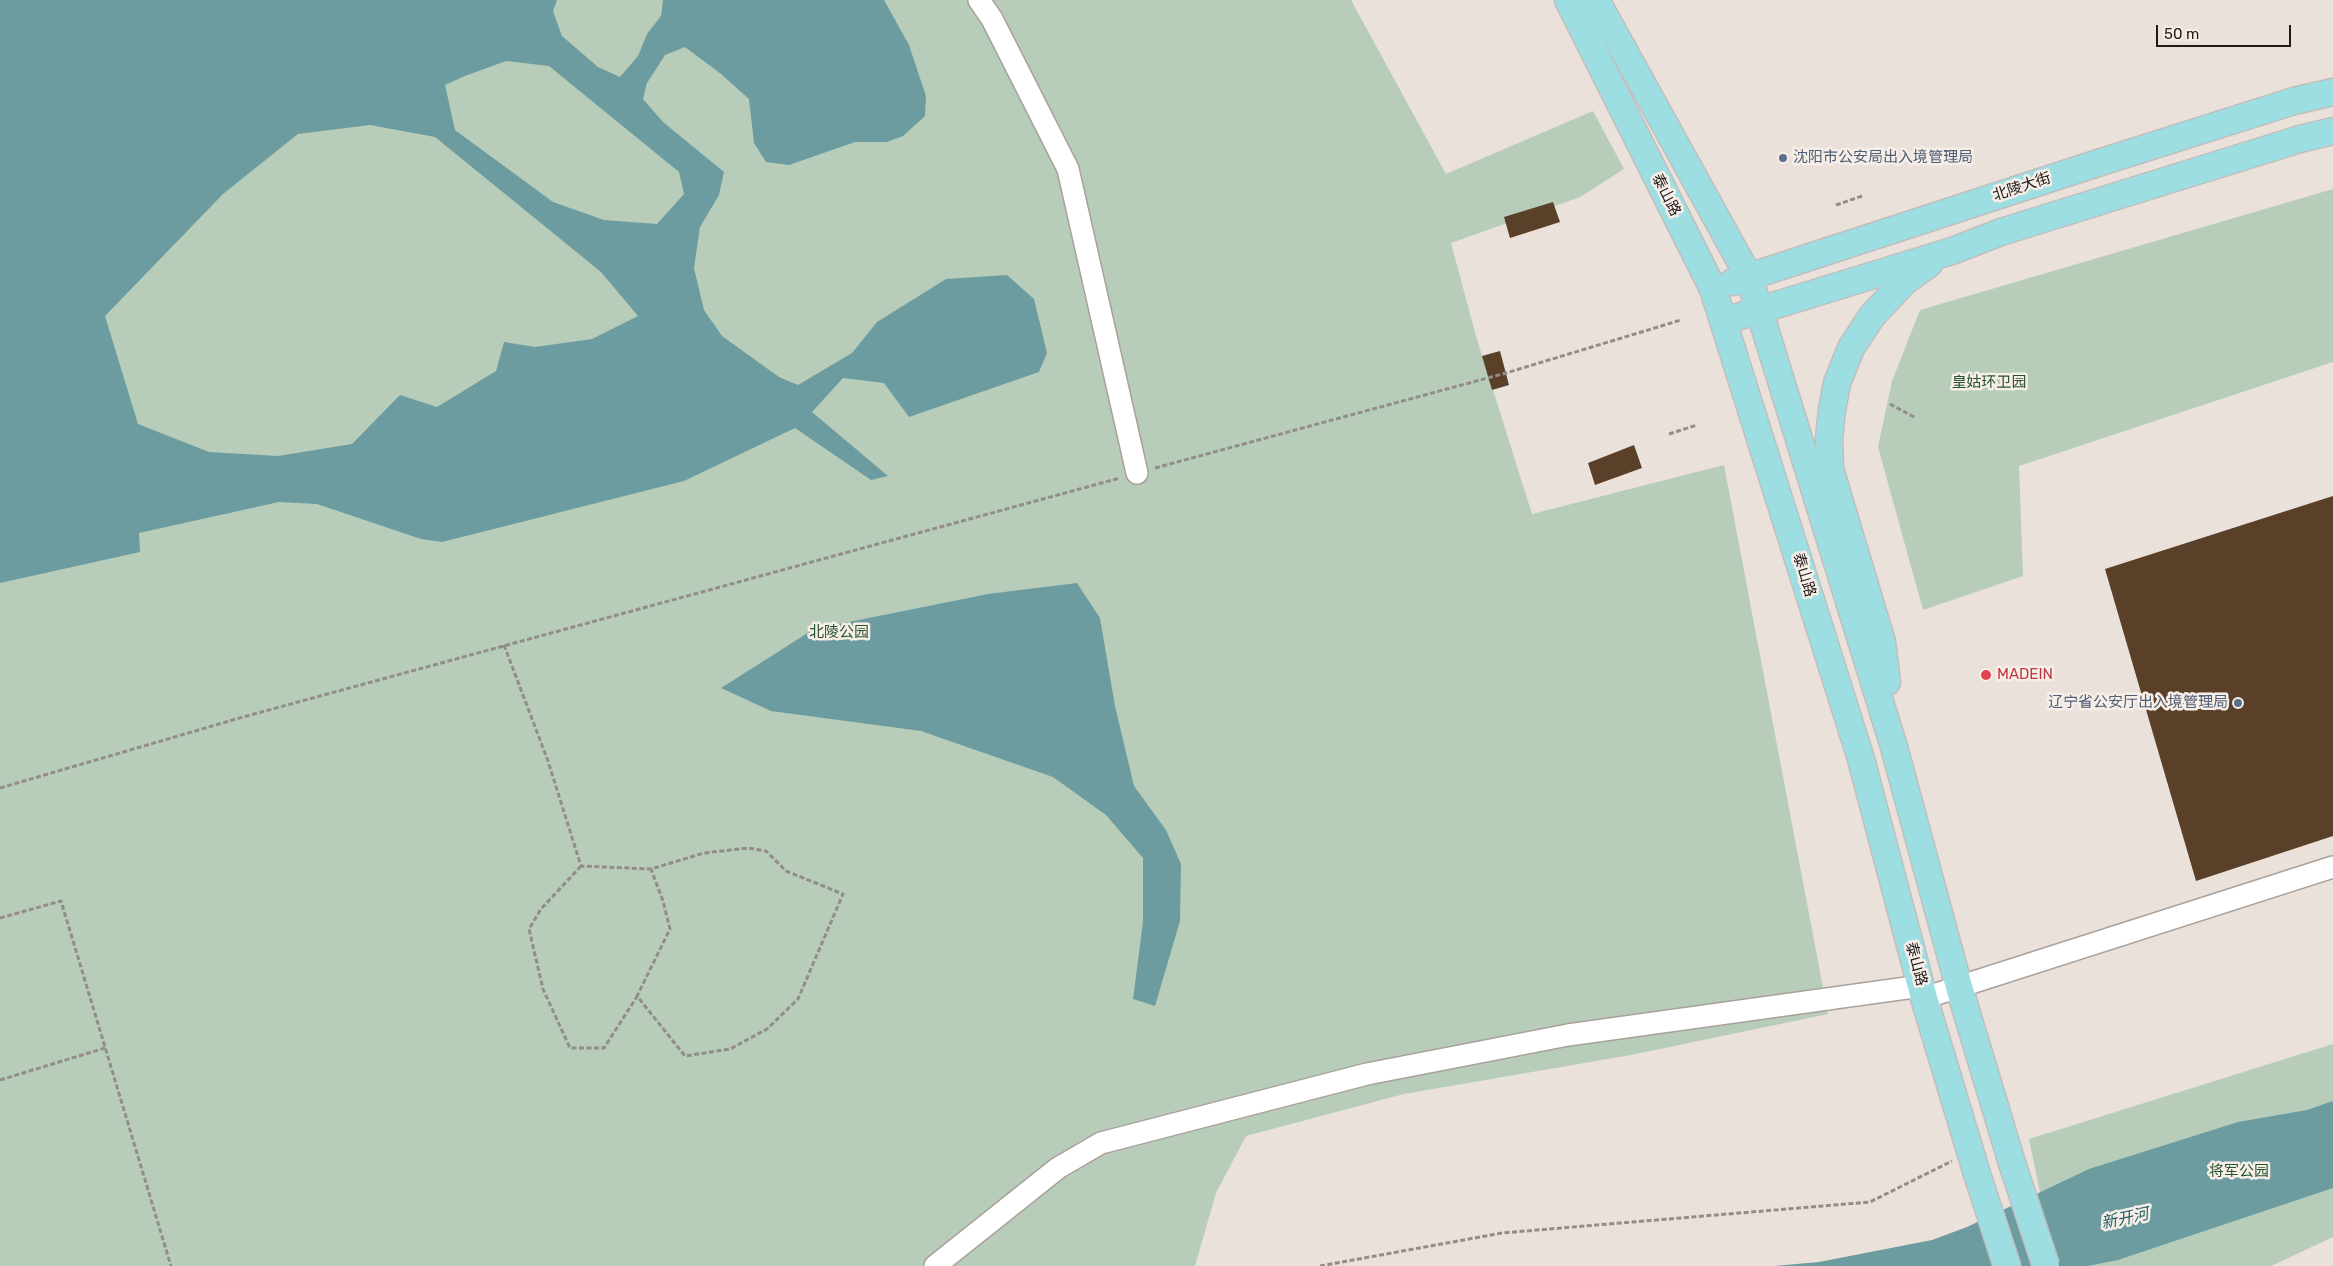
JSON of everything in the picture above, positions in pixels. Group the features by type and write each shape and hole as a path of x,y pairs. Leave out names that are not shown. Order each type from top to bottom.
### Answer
{"main road":[{"name":"泰山路","path":"1568,0 1713,289 1724,320 1861,760 1923,992 2007,1266"},
{"path":"1596,0 1749,276 1894,747 1960,987 2012,1163 2046,1266"},
{"name":"北陵大街","path":"1713,289 2098,162 2294,101 2333,92"},
{"path":"1724,320 1952,251 2001,232 2300,139 2333,131"},
{"path":"1894,747 1882,642 1830,469 1829,439 1832,410 1837,382 1850,348 1872,316 1904,282 1926,266 1952,251"}],"street":[{"path":"979,0 992,19 1068,169 1137,473"},
{"path":"935,1266 1058,1168 1101,1143 1368,1074 1568,1035 1960,987 2333,867"}],"path":[{"path":"1836,205 1862,196"},
{"path":"0,788 243,716 1506,373 1681,320"},
{"path":"1890,404 1916,418"},
{"path":"1669,434 1697,425"},
{"path":"504,645 548,761 581,866"},
{"path":"640,992 604,1048 570,1048 544,989 529,929 541,908 581,866 651,869 704,853 748,848 766,851 786,871 843,894 798,998 767,1029 730,1049 685,1056 637,996 670,929 663,901 651,869"},
{"path":"0,918 61,901 171,1266"},
{"path":"0,1080 105,1048"},
{"path":"1320,1266 1502,1233 1870,1202 1974,1163"}],"green space":[{"name":"北陵公园","path":"0,0 1351,0 1446,174 1593,111 1624,169 1580,197 1451,243 1476,336 1532,514 1724,465 1828,1014 1631,1055 1404,1094 1246,1136 1216,1193 1195,1266 0,1266"},
{"name":"皇姑环卫园","path":"2333,189 2333,362 2019,466 2023,576 1923,610 1878,447 1892,381 1920,310"},
{"name":"将军公园","path":"2333,1044 2333,1237 2271,1266 2055,1266 2029,1139"}],"water":[{"path":"0,0 557,0 553,11 562,36 598,67 620,77 638,56 647,34 661,16 663,0 884,0 909,45 926,96 925,116 903,136 887,142 855,142 789,165 766,162 754,143 749,99 721,74 685,47 665,55 647,83 643,99 663,122 724,172 719,195 700,227 694,268 704,310 722,336 779,377 798,385 852,353 877,322 946,279 1007,275 1034,299 1047,353 1039,372 909,417 884,383 843,378 812,412 888,476 871,480 795,428 684,481 442,542 421,539 317,504 279,502 139,533 140,552 0,583","holes":["506,61 549,66 679,172 684,194 657,224 604,220 553,202 455,130 445,85","370,125 435,137 601,272 638,316 592,339 535,347 504,342 496,371 437,407 400,395 352,444 278,456 209,452 138,424 105,316 223,194 298,134"]},
{"path":"1077,583 1100,618 1115,706 1134,786 1166,830 1181,864 1180,921 1155,1006 1133,999 1143,922 1143,858 1106,815 1053,777 921,731 771,711 721,688 814,629 988,594"},
{"name":"新开河","path":"2333,1101 2333,1188 2118,1260 2088,1266 1774,1266 1819,1262 1932,1240 1967,1227 2089,1169 2238,1122 2307,1110"}],"building":[{"path":"1553,202 1560,222 1510,238 1504,217"},
{"path":"1500,351 1509,385 1492,390 1482,356"},
{"path":"1634,445 1642,468 1595,485 1588,463"},
{"name":"辽宁省公安厅出入境管理局","path":"2333,496 2333,836 2196,881 2105,569"}],"place":[{"name":"沈阳市公安局出入境管理局","path":"1783,158"},
{"name":"MADEIN","path":"1986,675"},
{"name":"辽宁省公安厅出入境管理局","path":"2238,703"}]}
